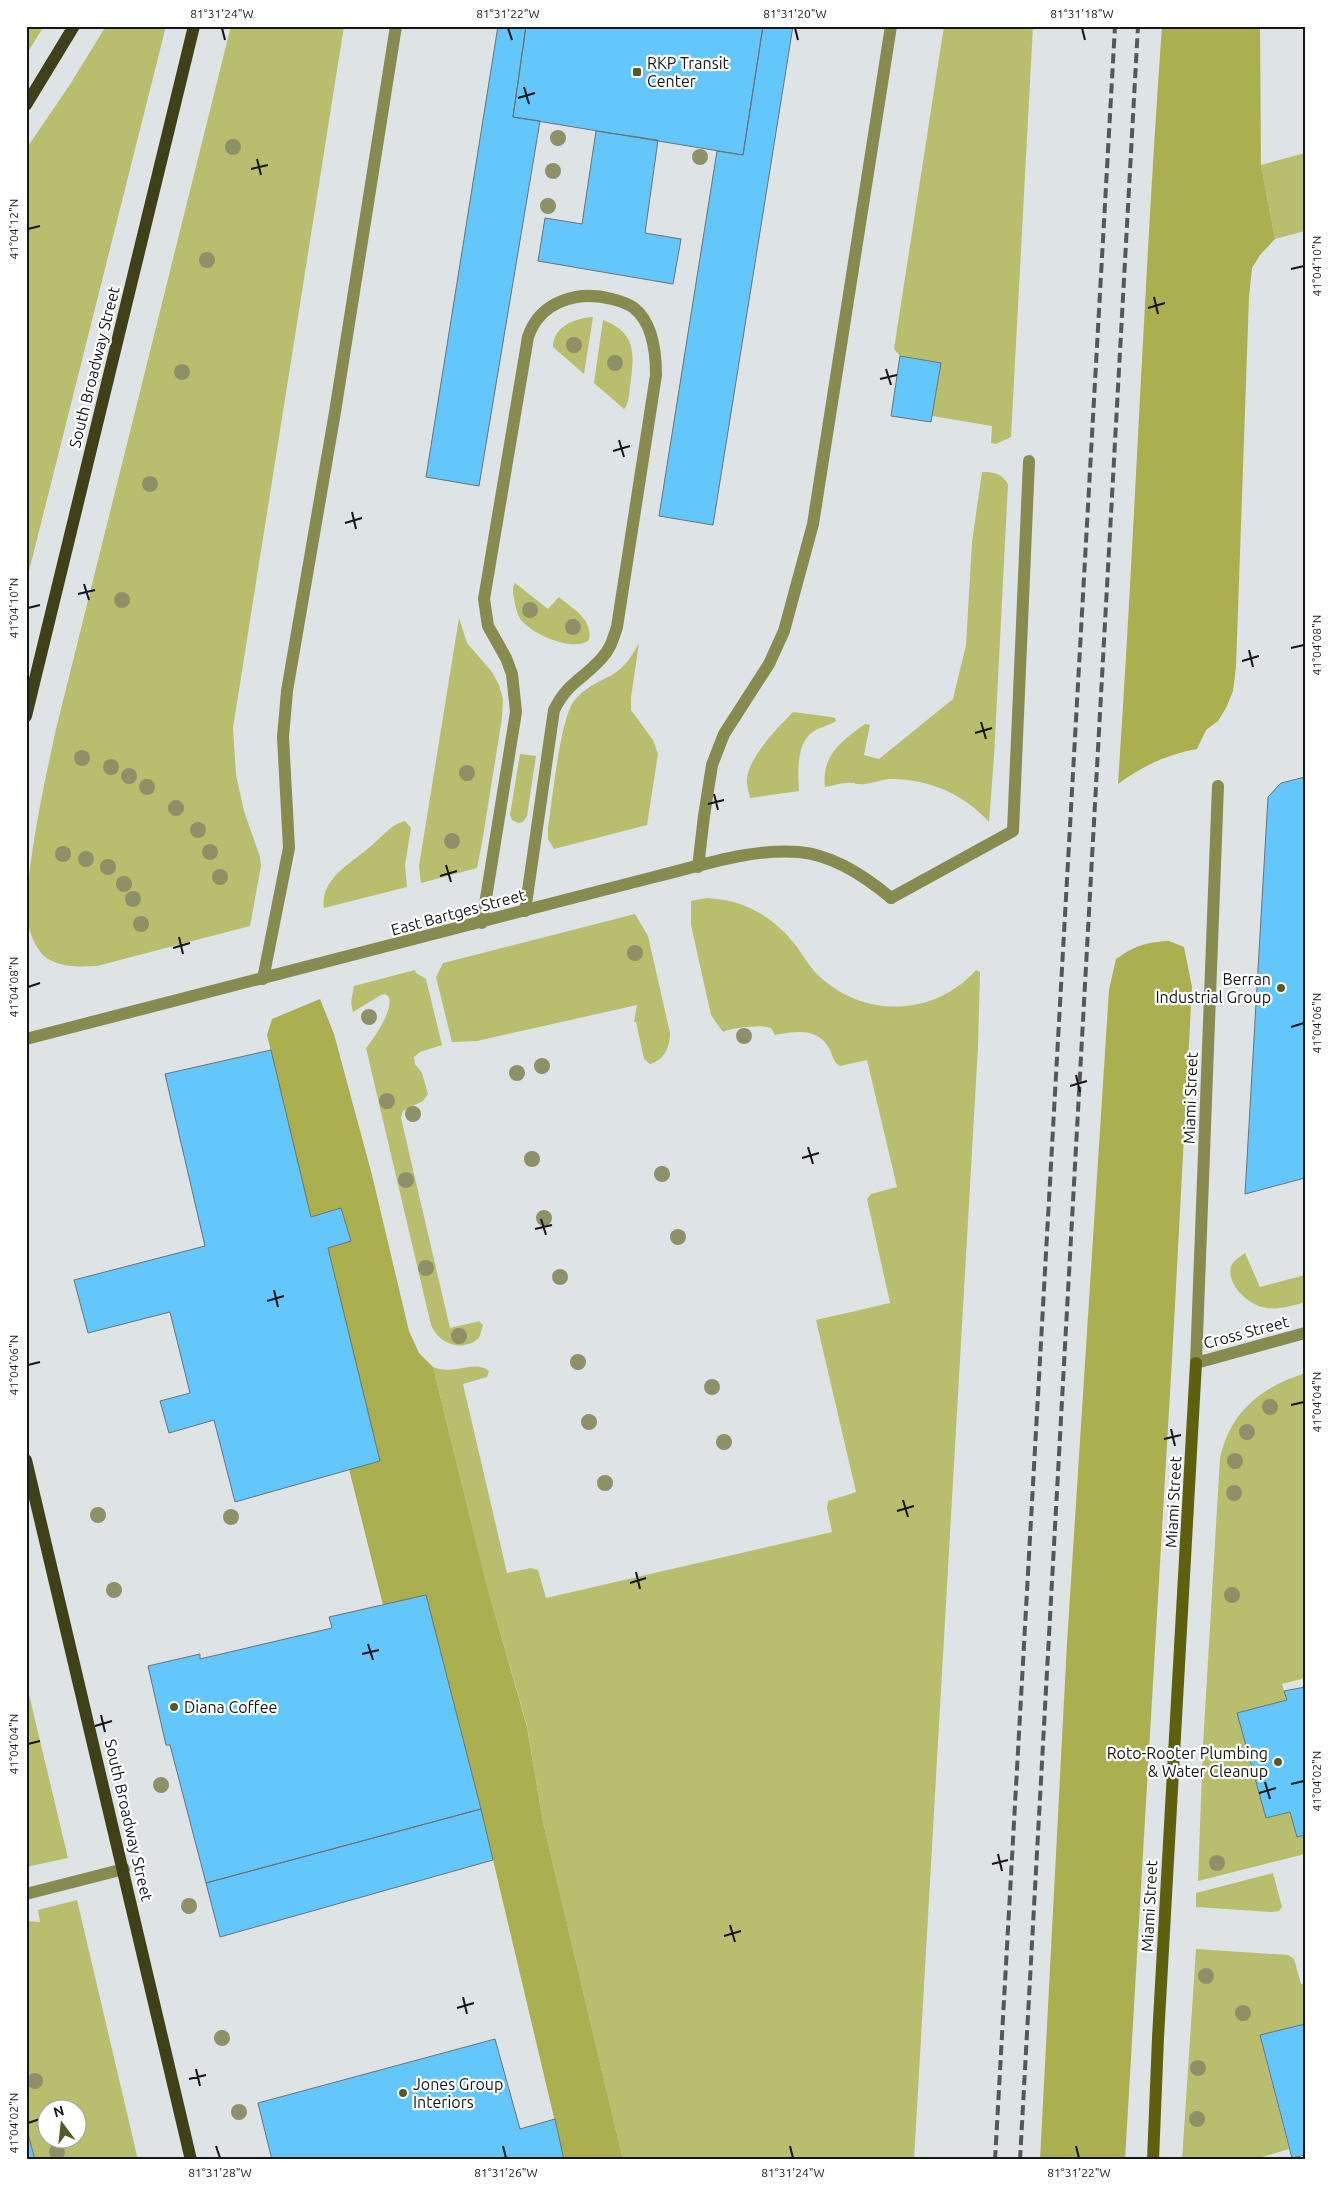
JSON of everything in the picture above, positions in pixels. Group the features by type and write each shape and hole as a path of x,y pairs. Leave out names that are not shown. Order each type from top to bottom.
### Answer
{"main road":[{"path":"26,105 74,26"},
{"name":"South Broadway Street","path":"26,716 194,26"},
{"name":"South Broadway Street","path":"27,1466 124,1869 191,2160"}],"street":[{"path":"263,979 289,848 283,737 287,691 336,412 396,26"},
{"path":"698,867 712,766 724,734 769,664 784,631 813,524 891,26"},
{"path":"482,923 516,712 512,674 506,658 488,626 484,599 528,337 532,324 542,313 556,303 568,298 602,296 624,302 634,308 642,317 648,327 656,358 655,383 618,627 611,645 601,659 573,682 554,710 525,911"},
{"name":"East Bartges Street","path":"26,1039 750,855 799,852 850,868 869,880 891,898 1012,831 1028,461"},
{"name":"Miami Street","path":"1153,2160 1158,2038 1196,1363 1218,786"},
{"name":"Cross Street","path":"1196,1363 1305,1333"},
{"path":"26,1894 124,1869"}],"green space":[{"path":"26,26 44,26 26,55"},
{"path":"106,26 166,26 26,583 26,149 69,86"},
{"path":"231,26 344,26 233,728 236,775 244,811 260,857 261,866 250,926 97,966 69,966 55,962 43,955 34,942 29,927 26,911 35,833 56,729"},
{"path":"944,26 1033,26 1011,437 996,444 991,443 992,426 932,416 941,363 900,356 894,349"},
{"path":"1162,26 1260,26 1261,165 1275,239 1260,255 1252,268 1249,297 1236,667 1233,691 1218,721 1206,730 1197,749 1176,754 1156,762 1118,784 1150,216"},
{"path":"1305,153 1305,231 1275,239 1261,165"},
{"path":"593,317 584,374 553,347 554,340 561,329 567,324"},
{"path":"603,320 623,332 631,347 631,376 627,404 624,409 594,383"},
{"path":"982,472 998,474 1008,484 989,822 968,803 956,796 917,781 889,779 866,784 845,783 825,787 826,766 830,757 841,743 865,724 870,725 864,755 879,759 953,699 966,645 972,542"},
{"path":"515,583 548,609 559,597 585,621 588,626 589,640 574,644 564,643 543,636 526,625 521,620 516,609 513,592"},
{"path":"459,618 467,643 492,672 499,685 503,699 502,718 477,868 421,883 419,866"},
{"path":"639,643 631,697 631,710 653,740 658,754 647,825 554,849 548,839 548,829 554,782 569,711 574,701 582,692 621,668 631,657"},
{"path":"793,712 831,717 835,718 836,721 814,731 804,742 799,758 799,791 750,798 747,778 753,761 765,742"},
{"path":"520,754 536,756 527,816 523,822 518,823 512,820 510,815"},
{"path":"405,821 411,828 405,865 407,887 324,908 327,888 339,872 391,828"},
{"path":"707,898 734,902 758,912 788,936 820,977 838,991 858,1000 879,1005 921,1004 941,996 959,985 976,970 980,972 978,1047 914,2160 623,2160 543,1822 527,1726 487,1586 433,1367 449,1370 477,1367 489,1371 487,1377 463,1384 507,1573 531,1568 538,1570 546,1598 832,1532 827,1508 828,1501 856,1492 816,1320 890,1303 867,1199 871,1194 897,1187 867,1060 840,1066 820,1037 806,1032 790,1032 775,1035 771,1028 755,1026 723,1032 711,1015 691,925 691,901"},
{"path":"635,914 648,936 670,1033 666,1052 655,1062 650,1064 644,1059 636,1022 634,1022 637,1005 477,1041 452,1042 436,977 443,963"},
{"path":"1169,941 1184,947 1192,987 1125,2160 1040,2160 1067,1643 1109,990 1116,959 1141,946 1154,942"},
{"path":"415,970 416,973 426,979 442,1045 420,1052 414,1057 415,1064 422,1073 428,1094 423,1101 403,1111 401,1118 450,1328 479,1321 483,1325 479,1338 465,1345 452,1344 445,1341 439,1337 431,1325 366,1048 386,1016 390,1003 389,997 385,994 381,995 353,1012 351,1003 354,986"},
{"path":"320,999 334,1034 372,1175 409,1331 419,1353 433,1367 487,1586 527,1727 543,1822 623,2160 564,2160 481,1809 426,1595 383,1605 349,1469 328,1248 351,1241 341,1209 311,1217 267,1035 272,1019"},
{"path":"1245,1253 1260,1287 1305,1275 1305,1302 1284,1308 1268,1308 1256,1305 1244,1297 1235,1286 1230,1273 1232,1264"},
{"path":"1305,1373 1305,1678 1282,1684 1287,1700 1238,1713 1266,1818 1290,1812 1297,1837 1305,1835 1305,1854 1198,1881 1203,1745 1220,1458 1232,1427 1240,1414 1250,1404 1274,1386"},
{"path":"26,1682 68,1858 26,1867"},
{"path":"1273,1873 1282,1907 1279,1911 1196,1907 1196,1893"},
{"path":"77,1900 138,2160 35,2160 26,2126 26,1921 40,1922 38,1910"},
{"path":"1196,1949 1288,1955 1294,1959 1301,1984 1305,1984 1305,2024 1260,2036 1289,2149 1252,2160 1182,2160"}],"building":[{"path":"498,26 526,26 513,117 540,121 479,486 426,477"},
{"name":"RKP Transit Center","path":"526,26 763,26 743,155 513,117"},
{"path":"763,26 793,26 713,525 659,516 717,151 743,155"},
{"path":"596,131 658,140 645,233 681,239 673,284 538,261 545,218 582,224"},
{"path":"900,356 941,363 931,422 891,416"},
{"name":"Berran Industrial Group","path":"1305,777 1305,1178 1245,1194 1268,797 1281,783"},
{"path":"271,1050 311,1217 341,1208 351,1241 328,1248 380,1461 235,1502 214,1420 169,1433 160,1401 190,1393 170,1312 88,1333 74,1280 205,1246 165,1074"},
{"path":"426,1595 481,1809 206,1883 170,1745 166,1745 148,1666 200,1654 200,1659 332,1628 329,1617"},
{"name":"Roto-Rooter Plumbing & Water Cleanup","path":"1305,1687 1305,1835 1297,1837 1290,1812 1266,1818 1237,1713 1287,1700 1284,1691"},
{"path":"481,1809 493,1860 220,1937 206,1883"},
{"path":"1305,2024 1305,2155 1292,2158 1260,2035"},
{"name":"Jones Group Interiors","path":"495,2039 520,2129 555,2119 564,2160 272,2160 258,2103"},
{"path":"26,2126 35,2160 26,2160"}],"railway":[{"path":"995,2160 1115,26"},
{"path":"1020,2160 1138,26"}],"place":[{"name":"RKP Transit Center","path":"637,72"},
{"name":"Berran Industrial Group","path":"1281,988"},
{"name":"Diana Coffee","path":"174,1707"},
{"name":"Roto-Rooter Plumbing & Water Cleanup","path":"1278,1762"},
{"name":"Jones Group Interiors","path":"403,2093"}]}
